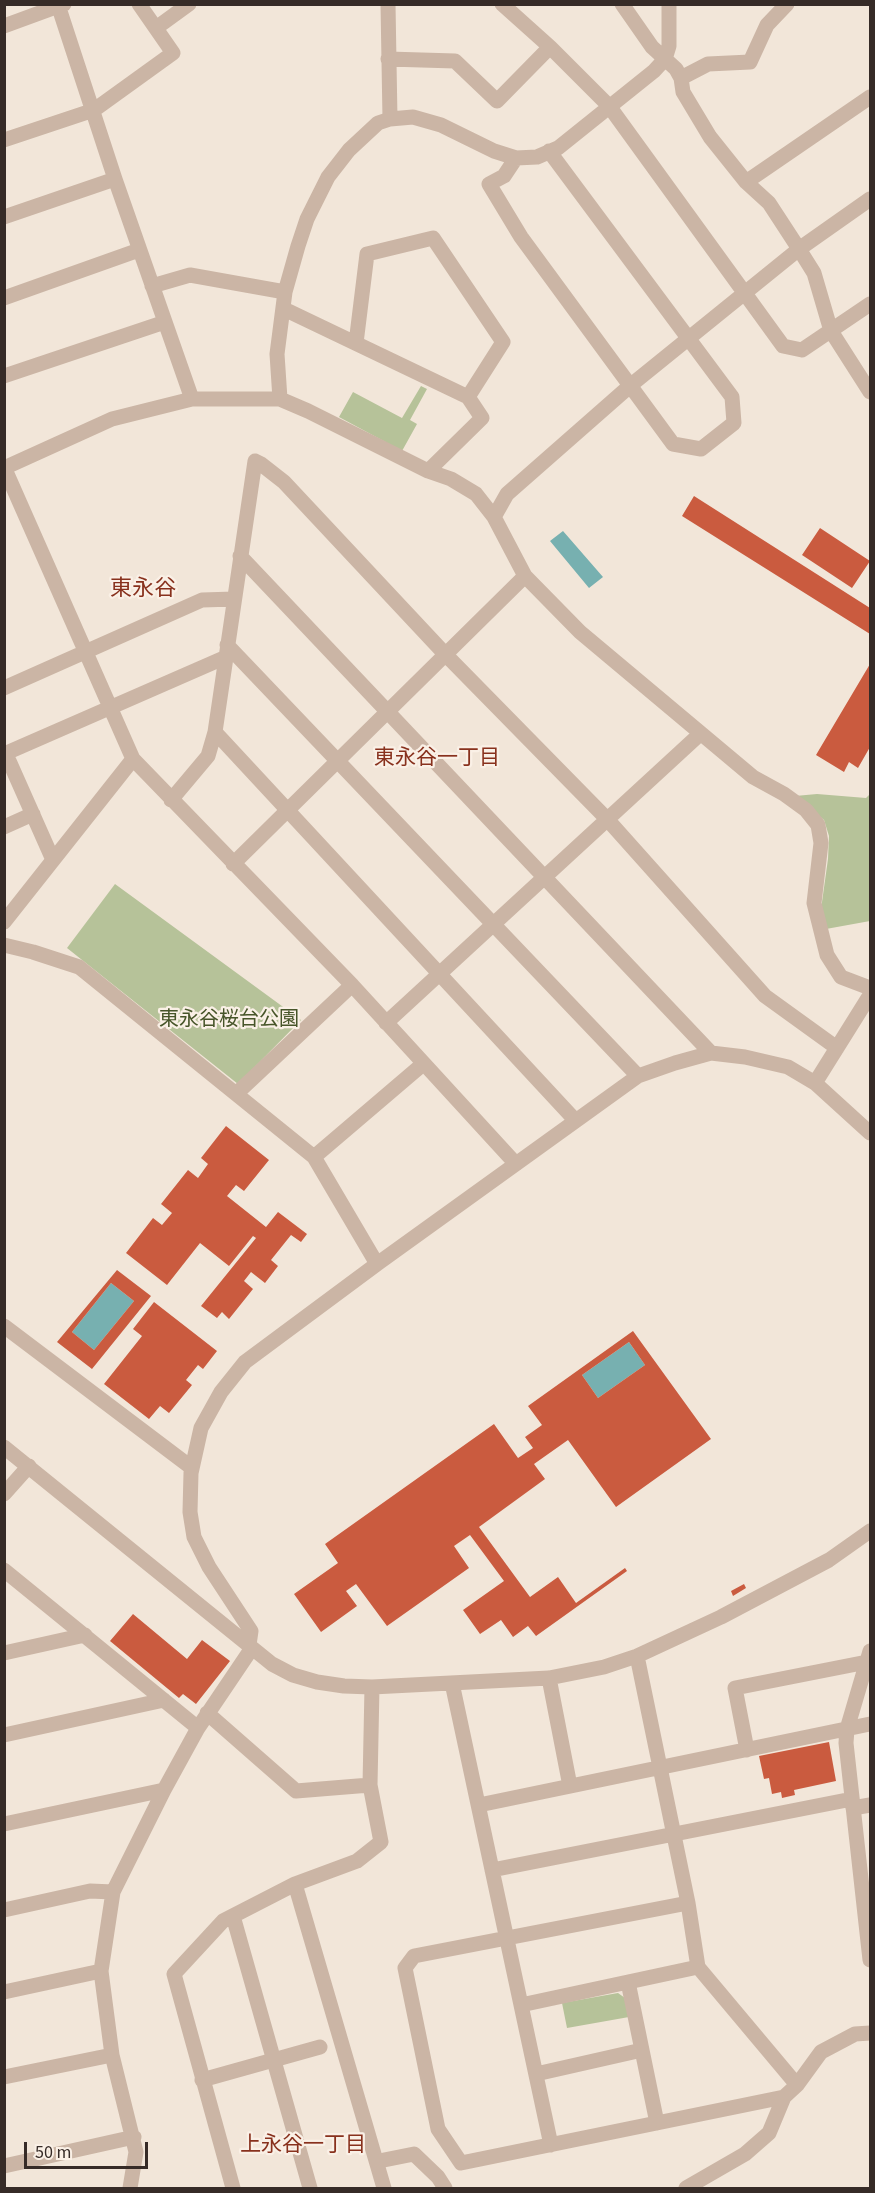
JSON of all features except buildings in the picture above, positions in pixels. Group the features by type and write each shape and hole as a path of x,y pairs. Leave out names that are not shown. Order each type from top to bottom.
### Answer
{"street":[{"path":"4,140 94,110 173,52 140,4"},
{"path":"156,28 189,4"},
{"path":"388,4 390,119"},
{"path":"502,4 550,47 609,106 783,346 802,350 870,304"},
{"path":"622,4 652,47 676,69 681,78 683,92 710,137 746,182 769,203 799,249 814,273 831,330 870,392"},
{"path":"280,399 277,354 285,292 307,219 328,177 349,150 378,123 390,119 413,117 441,125 516,159 537,157 558,148 654,71 665,59 669,46 669,4"},
{"path":"681,78 708,64 750,62 767,25 787,4"},
{"path":"4,26 61,6 115,179 192,399"},
{"path":"388,59 455,61 497,101 550,47"},
{"path":"746,182 870,97"},
{"path":"516,159 504,176 489,184 521,237 673,444 701,449 734,423 732,397 549,151"},
{"path":"4,217 115,179"},
{"path":"494,517 507,494 631,385 799,249 870,200"},
{"path":"356,343 367,254 434,237 503,342 468,397"},
{"path":"4,298 139,250"},
{"path":"152,286 190,274 285,292"},
{"path":"284,309 468,397 482,418 428,471"},
{"path":"4,376 165,322"},
{"path":"516,1164 352,985 133,759 5,468 112,419 192,399 280,399 428,471 451,479 476,494 494,517 525,576 580,632 753,777 784,794 806,810 818,825 821,843 814,903 827,955 841,977 870,988"},
{"path":"171,800 208,756 215,732 255,461 284,482 445,654 607,819 765,996 837,1048"},
{"path":"240,556 711,1053"},
{"path":"233,864 525,576"},
{"path":"4,688 202,600 234,599"},
{"path":"53,861 5,754 226,651"},
{"path":"226,651 338,761 638,1076"},
{"path":"215,732 575,1120"},
{"path":"386,1023 700,734"},
{"path":"4,922 133,759"},
{"path":"4,827 33,814"},
{"path":"4,945 79,967 314,1157 377,1264"},
{"path":"237,1093 352,985"},
{"path":"815,1083 870,995"},
{"path":"130,2188 136,2152 134,2137 112,2055 101,1971 113,1892 198,1728 251,1647 250,1632 208,1567 194,1537 190,1512 192,1468 201,1428 221,1392 245,1362 638,1076 711,1053 745,1057 788,1067 815,1083 870,1133"},
{"path":"314,1157 423,1064"},
{"path":"4,1326 192,1468"},
{"path":"4,1447 272,1664 293,1675 335,1685 372,1687 549,1678 586,1672 638,1656 721,1617 829,1560 870,1531"},
{"path":"4,1494 29,1466"},
{"path":"4,1570 198,1728"},
{"path":"4,1653 85,1635"},
{"path":"638,1656 688,1903 698,1967 797,2085"},
{"path":"869,1656 847,1729 846,1743 867,1892 870,1960"},
{"path":"747,1749 735,1688 869,1656"},
{"path":"549,1678 570,1786"},
{"path":"452,1683 551,2145"},
{"path":"233,2188 174,1974 222,1921 295,1884 357,1861 381,1842 370,1785 372,1687"},
{"path":"4,1735 164,1700"},
{"path":"207,1713 296,1791 370,1785"},
{"path":"478,1805 870,1724"},
{"path":"4,1824 164,1790"},
{"path":"492,1870 674,1834 853,1804 870,1805"},
{"path":"295,1884 380,2161 384,2188"},
{"path":"4,1910 90,1891 113,1892"},
{"path":"688,1903 414,1956 405,1968 438,2129 461,2163 784,2097"},
{"path":"233,1916 310,2188"},
{"path":"521,2005 698,1967"},
{"path":"4,1992 101,1971"},
{"path":"628,1982 657,2123"},
{"path":"686,2188 745,2154 769,2133 784,2097 797,2085 821,2052 855,2034 870,2033"},
{"path":"202,2080 320,2047"},
{"path":"536,2074 642,2050"},
{"path":"4,2077 112,2055"},
{"path":"4,2166 134,2137"},
{"path":"380,2161 414,2154 438,2177 445,2188"}],"green space":[{"path":"421,386 427,389 410,420 417,424 402,451 339,417 353,392 402,418"},
{"path":"817,794 866,798 870,794 870,921 826,929 822,916 822,902 829,836 824,820 795,796"},
{"name":"東永谷桜台公園","path":"115,884 301,1020 238,1084 67,948"},
{"path":"618,1993 625,1998 629,2017 567,2028 562,2003"}],"water":[{"path":"563,531 603,577 589,588 550,541"},
{"path":"111,1283 134,1301 94,1350 72,1332"},
{"path":"629,1342 645,1365 598,1398 582,1375"}],"district":[{"name":"東永谷","path":"143,590"},
{"name":"東永谷一丁目","path":"437,759"},
{"name":"上永谷一丁目","path":"303,2146"}]}
